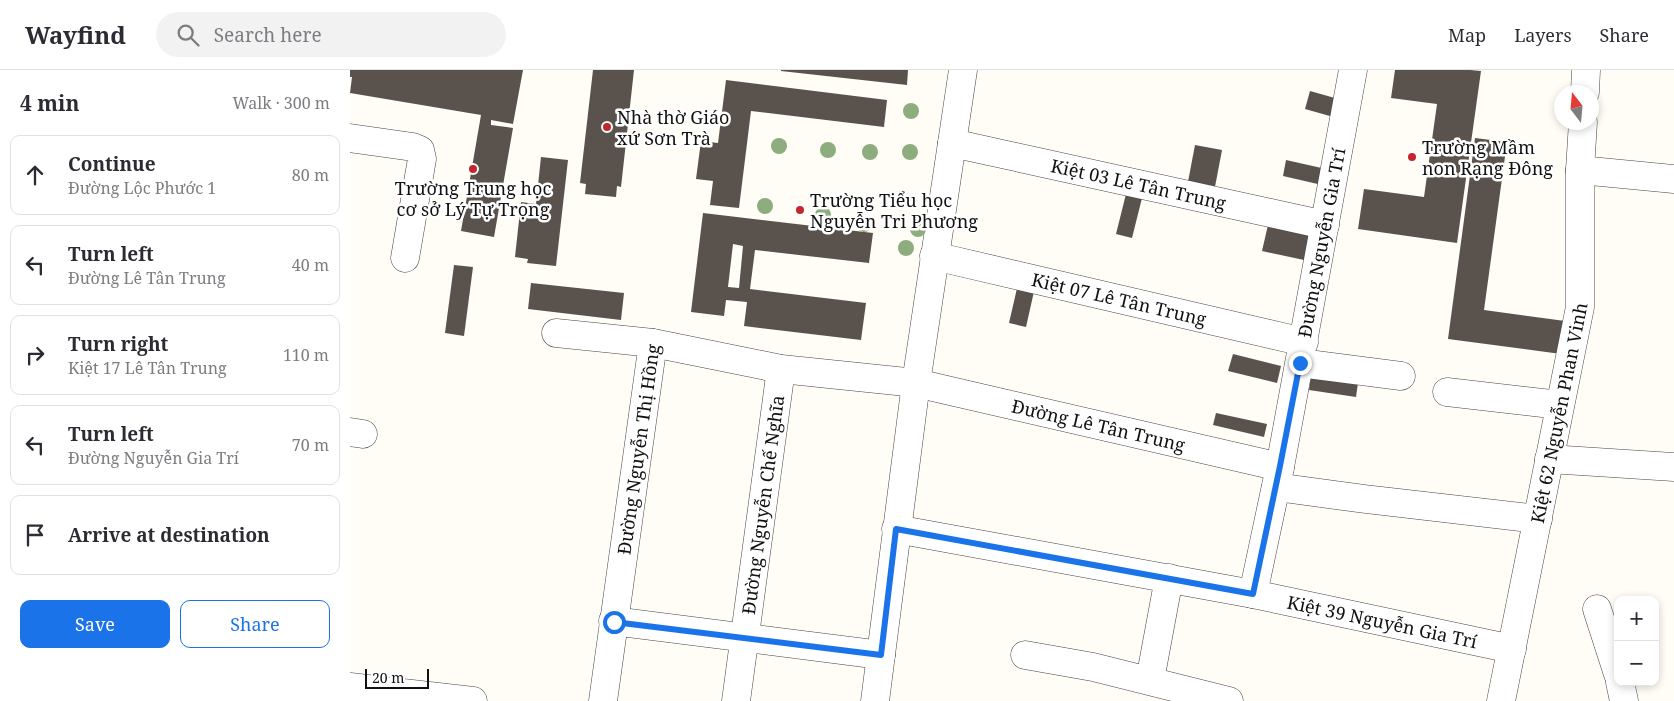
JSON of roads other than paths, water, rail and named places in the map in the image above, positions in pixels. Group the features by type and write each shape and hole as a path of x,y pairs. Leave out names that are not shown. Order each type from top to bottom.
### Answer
{"street":[{"path":"875,701 916,383 963,70"},
{"name":"Đường Nguyễn Gia Trí","path":"1253,594 1302,352 1353,70"},
{"path":"1585,85 1586,70"},
{"name":"Kiệt 62 Nguyễn Phan Vinh","path":"1501,701 1580,307 1580,170 1582,130"},
{"path":"350,138 413,147 420,150 422,154 405,258"},
{"name":"Kiệt 03 Lê Tân Trung","path":"952,143 1325,225"},
{"path":"1580,170 1674,179"},
{"name":"Kiệt 07 Lê Tân Trung","path":"934,256 1401,376"},
{"path":"556,333 653,343"},
{"name":"Đường Nguyễn Thị Hồng","path":"603,701 653,343 781,369 916,383"},
{"name":"Đường Nguyễn Chế Nghĩa","path":"736,701 781,369"},
{"name":"Đường Lê Tân Trung","path":"916,383 1365,500 1538,519"},
{"path":"1447,392 1560,405"},
{"path":"1549,460 1674,466"},
{"name":"Kiệt 39 Nguyễn Gia Trí","path":"896,529 1253,594 1512,650"},
{"path":"1150,680 1169,578"},
{"path":"1597,609 1614,662"},
{"path":"614,622 881,655"},
{"path":"1025,655 1093,667 1229,701"},
{"path":"1621,686 1624,701"},
{"path":"350,687 473,701"}],"place":[{"name":"Nhà thờ Giáo xứ Sơn Trà","path":"607,127"},
{"name":"Trường Mầm non Rạng Đông","path":"1412,157"},
{"name":"Trường Trung học cơ sở Lý Tự Trọng","path":"473,169"},
{"name":"Trường Tiểu học Nguyễn Tri Phương","path":"800,210"}]}
